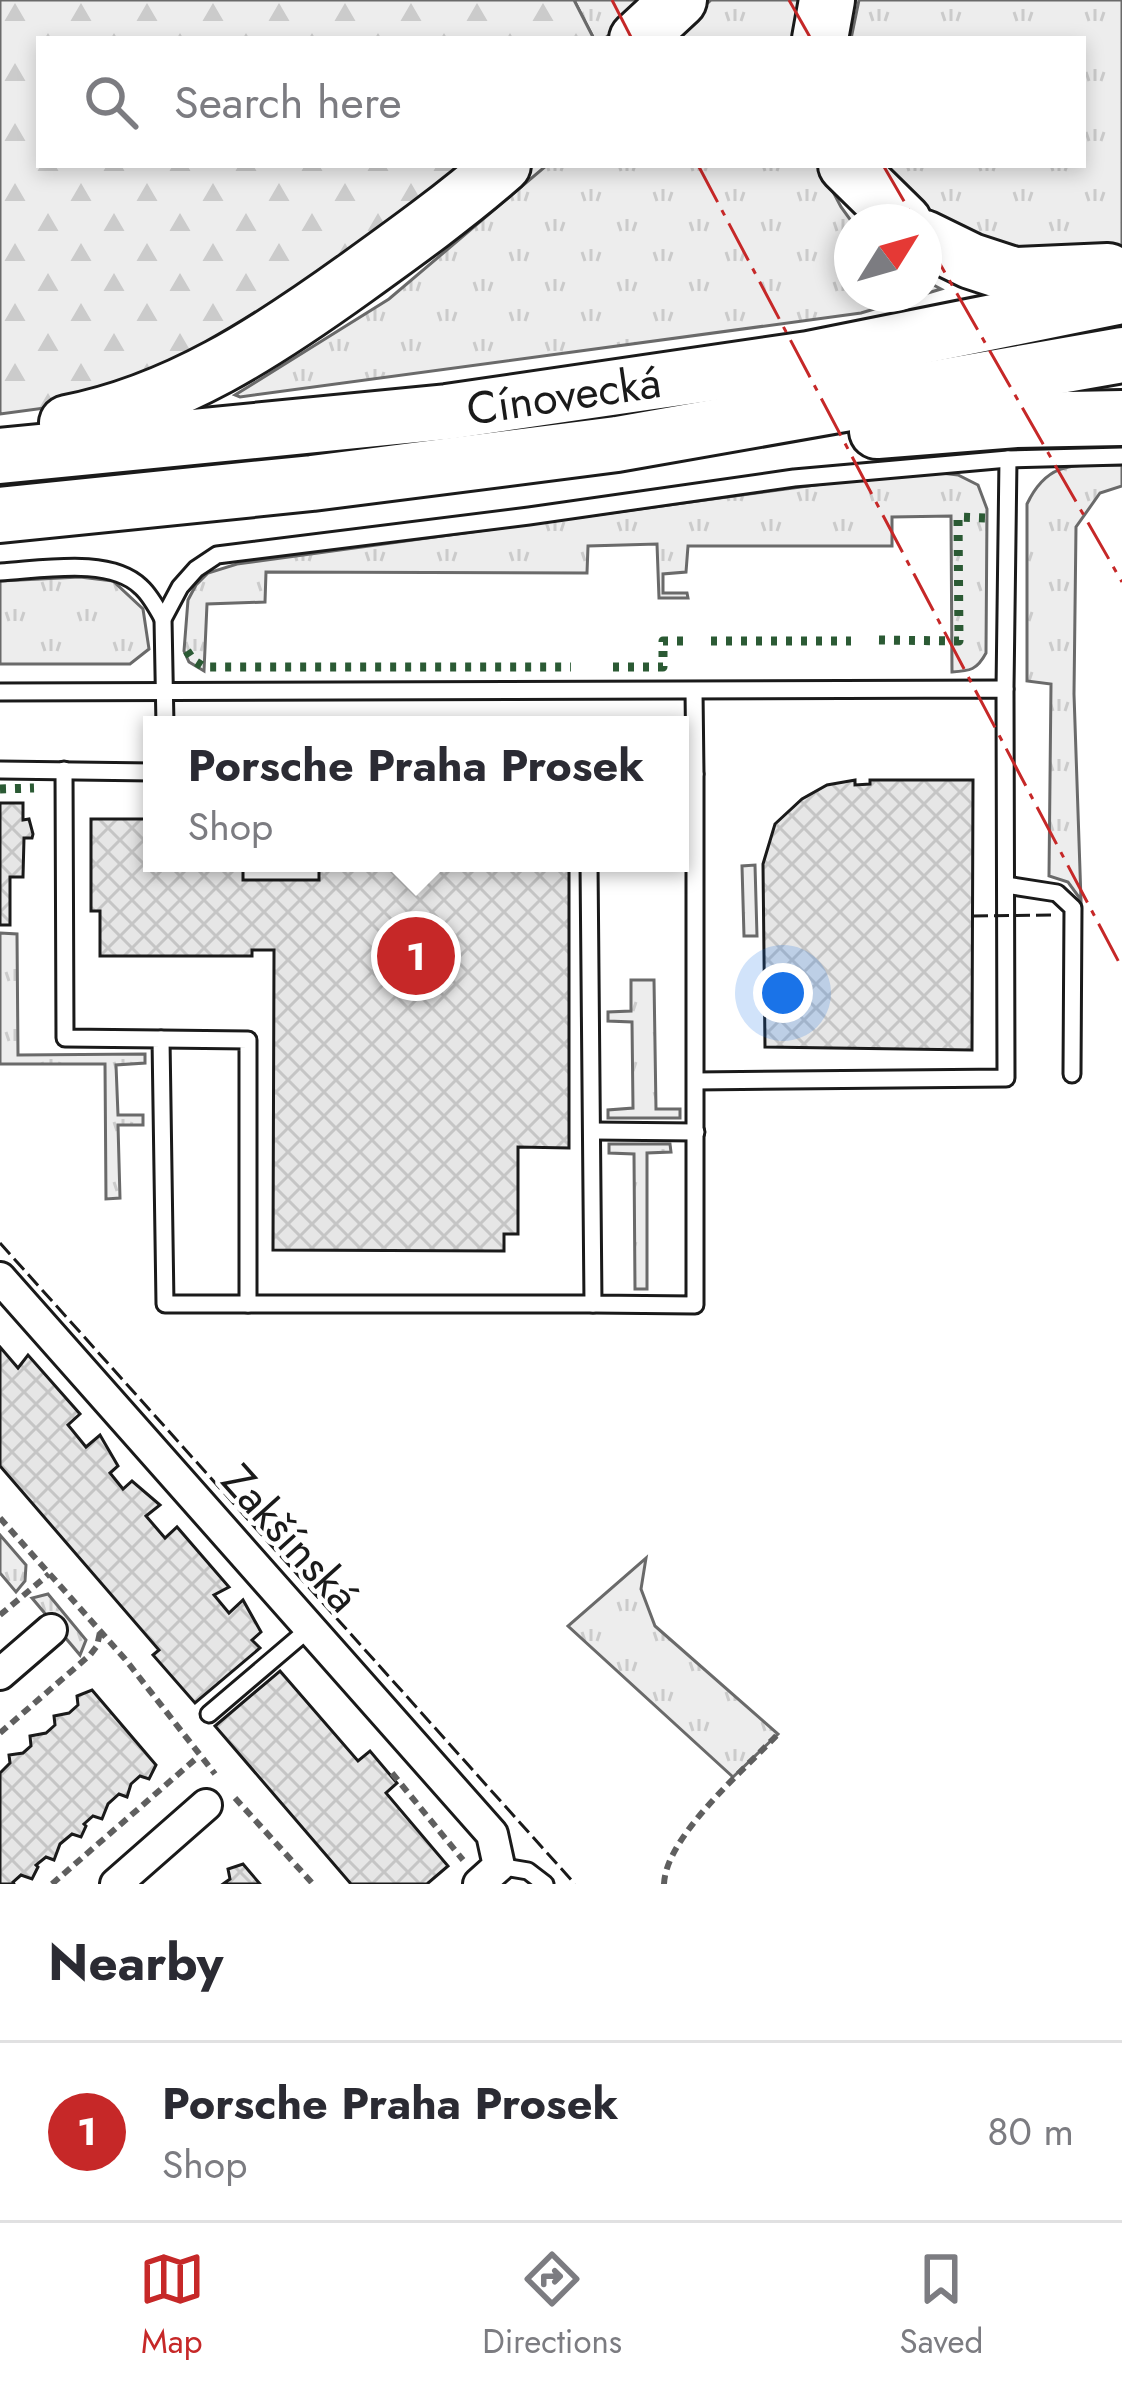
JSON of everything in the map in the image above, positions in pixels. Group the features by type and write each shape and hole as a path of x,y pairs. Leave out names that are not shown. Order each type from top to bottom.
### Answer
{"highway":[{"path":"821,36 827,0"},
{"path":"0,436 85,420 153,400 212,371 278,334 450,211 500,168"},
{"path":"849,168 886,204"},
{"path":"942,247 1014,275 1122,270"},
{"name":"Cínovecká","path":"0,456 447,412 808,359 1122,296"},
{"name":"Cínovecká","path":"0,515 312,483 616,444 1122,355"},
{"path":"616,444 1122,418"}],"street":[{"name":"Zakšínská","path":"0,1278 493,1834 489,1875"},
{"path":"0,1674 51,1630"},
{"path":"116,1884 206,1804"}],"lane":[{"path":"165,716 164,619 180,587 217,555 794,478 1008,459 1122,456"},
{"path":"696,1081 1006,1078 1008,459"},
{"path":"0,572 101,567 141,586 164,619"},
{"path":"0,692 1005,689"},
{"path":"689,750 694,691"},
{"path":"0,770 143,772"},
{"path":"64,770 65,1038 248,1040 248,1304"},
{"path":"161,1040 165,1304 695,1305 696,1081 689,842"},
{"path":"589,872 593,1304"},
{"path":"1006,885 1057,892 1072,908 1072,1074"},
{"path":"593,1131 696,1132"},
{"path":"209,1714 310,1628"},
{"name":"Zakšínská","path":"489,1875 528,1871 545,1884"}],"path":[{"path":"0,1518 313,1884"},
{"path":"0,1615 49,1574"},
{"path":"0,1733 90,1655 100,1632"},
{"path":"664,1884 665,1871 686,1830 778,1734"},
{"path":"52,1884 200,1755"}],"green space":[{"path":"0,0 574,0 592,36 36,36 36,168 462,168 211,352 67,405 0,414"},
{"path":"574,0 648,0 607,36 592,36"},
{"path":"711,0 806,0 800,36 673,36"},
{"path":"859,0 1122,0 1122,255 1029,257 942,223 942,204 912,204 881,168 1086,168 1086,36 852,36"},
{"path":"543,168 821,168 839,204 834,204 834,312 864,312 240,397 235,395 389,299"},
{"path":"1122,465 1122,486 1100,493 1076,527 1074,694 1081,900 1068,882 1049,876 1051,684 1027,681 1027,504 1055,472"},
{"path":"941,473 978,485 987,509 986,653 968,670 952,672 951,516 892,517 892,546 688,546 686,572 663,574 663,593 687,593 688,598 659,598 657,544 588,546 587,573 266,572 265,602 207,604 204,671 189,662 184,651 188,600 196,585 208,573 237,564 830,483"},
{"path":"80,577 113,581 143,609 149,649 130,664 0,664 0,581"},
{"path":"755,865 757,936 744,936 742,866"},
{"path":"0,933 17,934 18,1055 145,1054 145,1063 116,1065 118,1115 143,1115 143,1125 118,1125 120,1198 106,1199 105,1064 0,1064"},
{"path":"631,980 654,980 656,1109 680,1109 680,1118 608,1118 608,1110 633,1108 632,1022 608,1021 608,1012 631,1011"},
{"path":"609,1144 670,1144 671,1152 647,1153 647,1289 635,1289 634,1154 609,1153"},
{"path":"0,1535 26,1565 25,1581 16,1592 0,1573"},
{"path":"646,1558 641,1589 655,1626 778,1734 733,1777 568,1626"},
{"path":"48,1594 86,1640 80,1655 32,1598"}],"building":[{"path":"855,780 855,785 870,784 870,780 973,780 972,1050 765,1047 763,864 775,824 802,799 827,785"},
{"path":"0,803 23,803 23,820 29,819 33,834 24,838 23,877 10,877 10,925 0,925"},
{"path":"91,819 143,819 143,872 243,872 243,880 319,880 319,872 569,872 569,1148 518,1147 518,1234 504,1234 504,1251 273,1250 274,950 252,950 252,956 100,956 100,911 91,911"},
{"path":"0,1347 18,1368 28,1355 80,1414 68,1425 86,1447 100,1435 118,1466 110,1473 123,1489 132,1481 160,1505 146,1516 165,1538 177,1527 229,1587 214,1595 229,1613 243,1600 261,1632 252,1640 260,1648 195,1703 153,1655 159,1650 0,1466"},
{"path":"280,1671 358,1761 370,1751 397,1783 386,1793 448,1866 427,1884 351,1884 215,1726"},
{"path":"92,1690 156,1765 149,1779 140,1776 131,1784 127,1797 119,1794 108,1804 102,1819 93,1816 84,1824 81,1837 72,1834 60,1844 54,1860 46,1857 36,1865 32,1879 21,1875 14,1884 0,1884 0,1773 10,1763 9,1755 31,1746 30,1736 46,1733 55,1725 54,1716 69,1713 78,1705 77,1696"},
{"path":"243,1864 260,1884 223,1884 230,1879 228,1869"}],"hedge":[{"path":"879,640 959,641 958,517 985,518"},
{"path":"613,667 663,667 663,641 685,641"},
{"path":"711,641 851,641"},
{"path":"187,651 204,667 571,667"},
{"path":"0,789 34,788"}],"fence":[{"path":"973,916 1056,915"},
{"path":"0,1243 575,1884"}],"power":[{"path":"612,0 630,36"},
{"path":"789,0 809,36"},
{"path":"700,168 1122,968"},
{"path":"885,168 906,204"},
{"path":"942,267 1122,582"}],"place":[{"name":"Porsche Praha Prosek","path":"416,956"}]}
